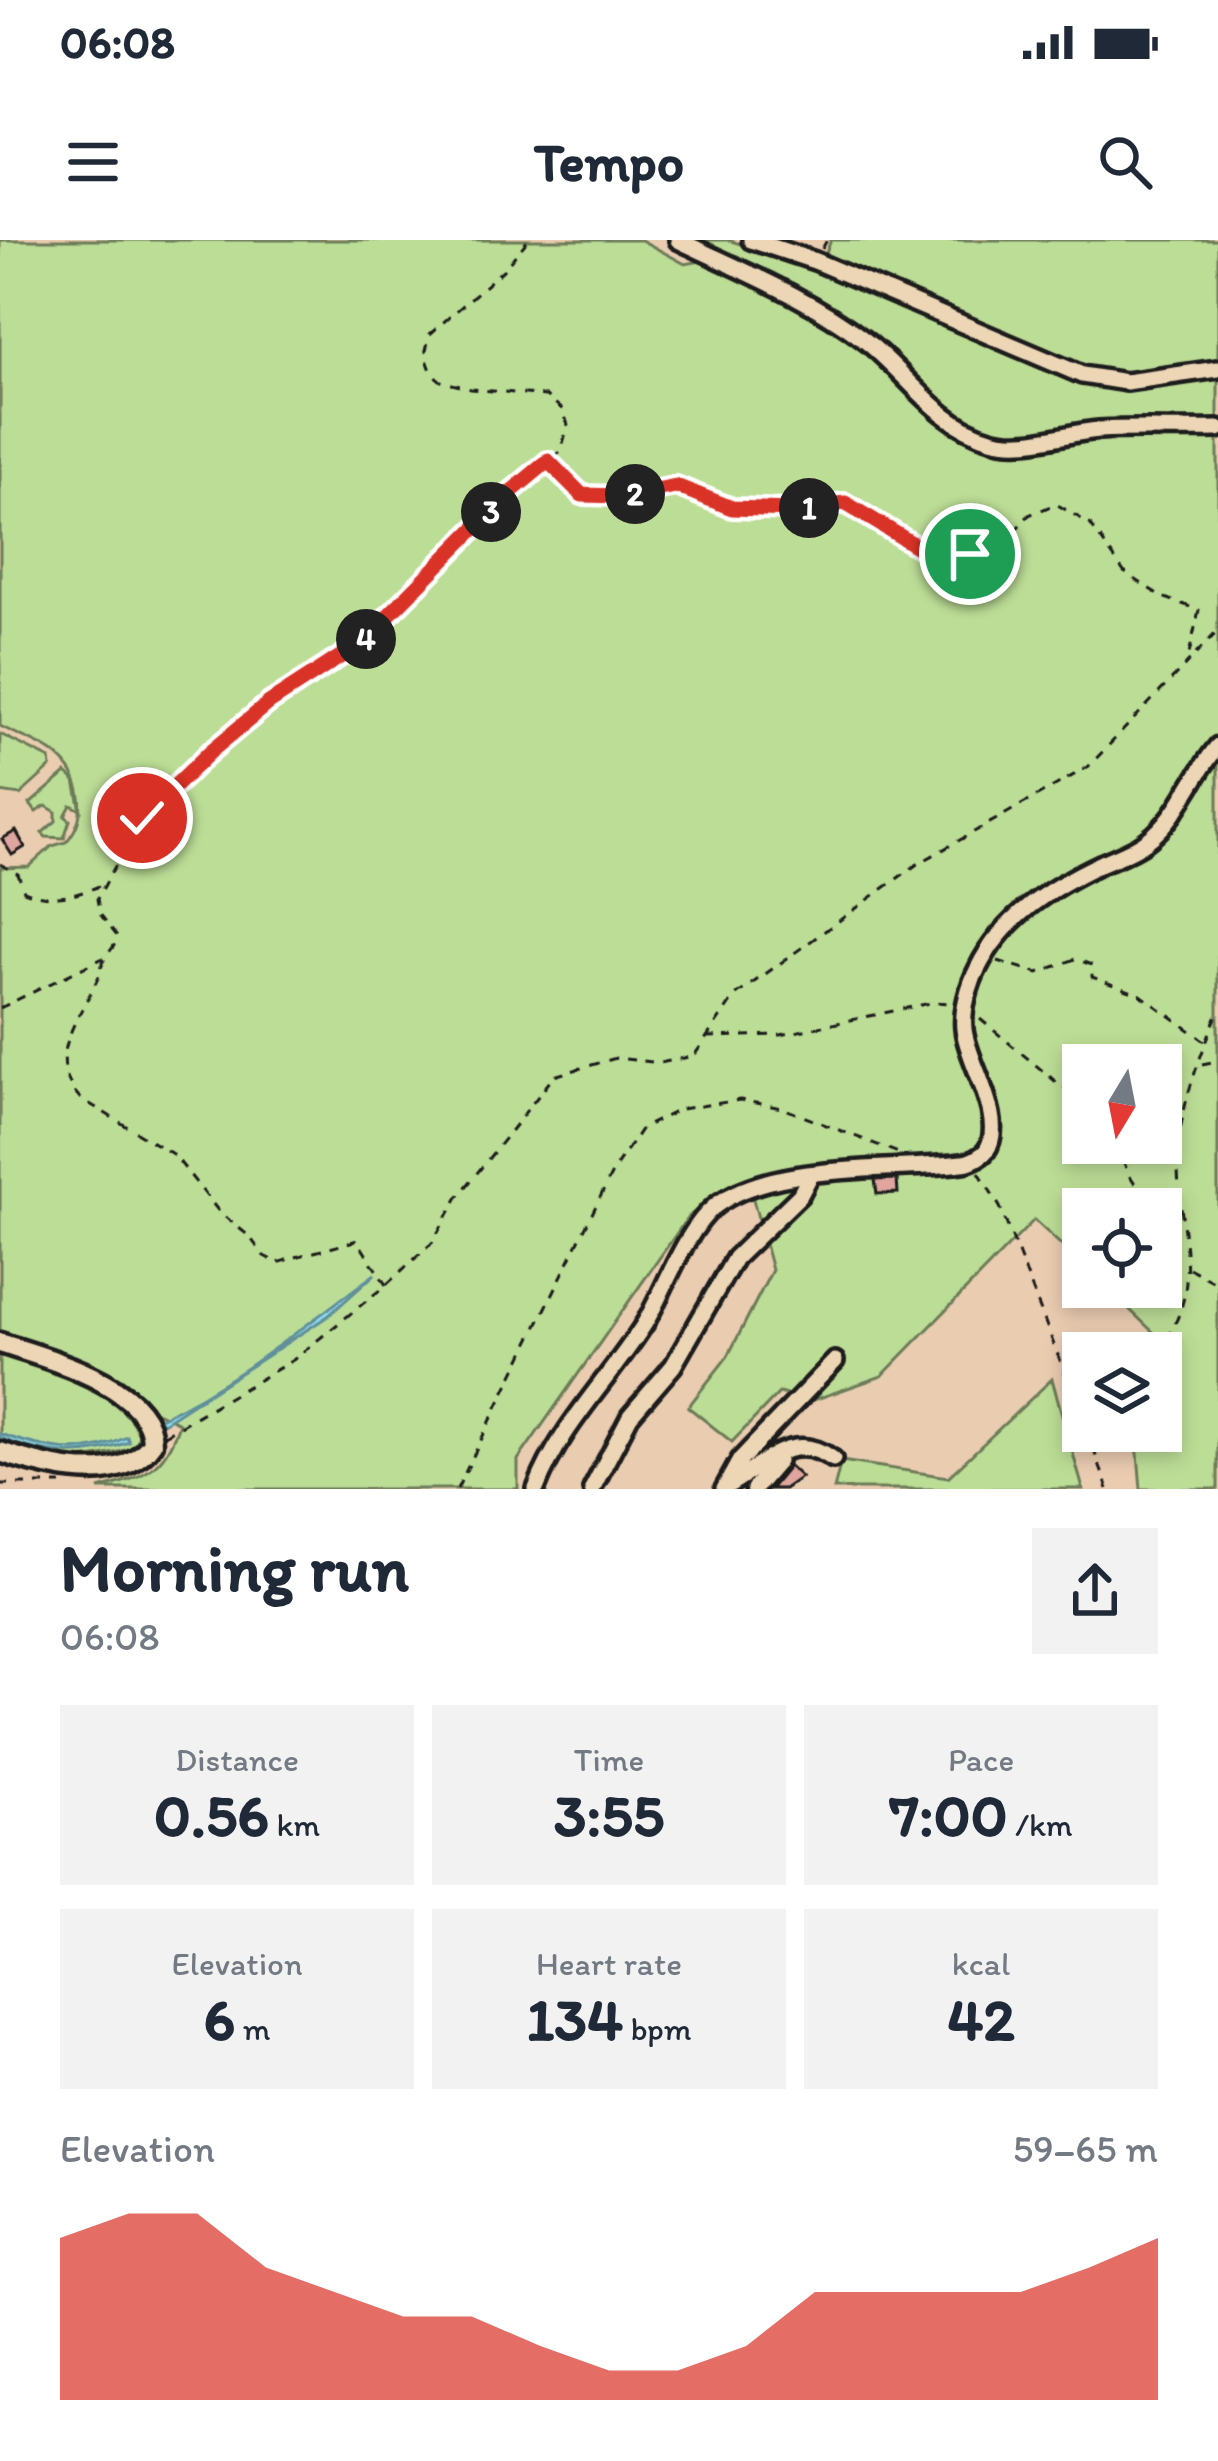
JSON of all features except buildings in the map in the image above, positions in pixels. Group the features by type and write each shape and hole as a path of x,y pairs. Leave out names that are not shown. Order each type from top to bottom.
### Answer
{"main road":[{"path":"0,1343 73,1368 134,1402 149,1425 152,1443 135,1463 76,1472 0,1452"}],"street":[{"path":"678,240 785,291 862,337 962,430 996,441 1025,442 1097,430 1218,429"},
{"path":"751,240 815,261 1082,376 1126,382 1218,369"},
{"path":"536,1489 550,1452 644,1324 713,1207 755,1186 868,1166 968,1163 986,1150 992,1128 964,1033 964,1009 977,968 1007,925 1053,886 1145,843 1166,825 1218,746"},
{"path":"592,1489 630,1416 673,1366 735,1258 800,1196 810,1176"},
{"path":"724,1488 740,1460 835,1361"},
{"path":"724,1488 798,1445 818,1448 833,1459"},
{"path":"754,1489 778,1461 776,1454"}],"path":[{"path":"0,1009 105,957 116,946 117,936 100,914 97,899 142,818 269,703 360,644 512,491 561,451 567,438 563,410 545,396 471,389 441,381 432,374 425,354 430,334 503,270 529,240"},
{"path":"548,461 582,495 624,496 676,486 732,508 790,510 845,503 938,559 970,554 1009,537 1029,515 1055,504 1090,524 1124,572 1162,597 1199,610 1188,661"},
{"path":"152,1443 292,1360 386,1285 432,1243 458,1196 554,1076 616,1058 660,1063 694,1056 735,996 916,865 1088,766 1218,631"},
{"path":"0,864 18,874 24,891 38,897 54,899 101,886"},
{"path":"986,956 1038,973 1076,959 1092,965 1092,977 1141,995 1206,1042"},
{"path":"105,957 69,1035 64,1064 71,1088 173,1155 220,1213 249,1236 264,1256 278,1263 357,1240 386,1285"},
{"path":"706,1037 781,1035 935,1002 954,1003 1062,1086"},
{"path":"1180,1188 1181,1125 1218,1012"},
{"path":"1199,1064 1218,1061"},
{"path":"457,1489 614,1169 642,1128 681,1109 740,1100 782,1108 925,1164"},
{"path":"968,1163 980,1173 1000,1207 1062,1365"},
{"path":"1173,1332 1186,1295 1189,1268 1182,1210"},
{"path":"1189,1268 1218,1284"},
{"path":"1095,1452 1108,1489"},
{"path":"0,1484 60,1485 76,1472"}],"green space":[{"path":"0,240 641,240 685,264 702,261 710,246 707,240 728,240 1126,385 1218,375 1218,1489 1141,1489 1138,1452 1182,1452 1182,1332 1153,1332 1128,1308 1182,1308 1182,1188 1062,1188 1062,1246 1034,1220 882,1376 811,1401 779,1393 732,1442 688,1407 728,1356 772,1270 753,1199 726,1187 688,1217 518,1460 518,1489 99,1489 151,1469 167,1451 179,1423 154,1411 132,1388 0,1337 0,868 29,867 52,846 66,842 80,807 70,771 40,745 0,726"},
{"path":"831,240 1218,240 1218,364 1126,379 1082,372 824,258"},
{"path":"0,734 50,759 51,767 20,795 0,792"},
{"path":"66,773 75,781 81,810 71,805 64,838 46,837 42,833 56,821 56,812 46,806 36,812 30,804"},
{"path":"0,1350 58,1372 116,1405 139,1435 135,1447 82,1459 0,1443"},
{"path":"1052,1379 1062,1414 1062,1452 1073,1452 1083,1489 834,1489 841,1461 948,1477"}],"water":[{"path":"375,1274 328,1316 163,1423 158,1419 243,1370"},
{"path":"0,1434 79,1450 127,1437 129,1442 95,1451 64,1453 17,1444"}],"route":[{"path":"142,818 269,703 360,644 512,491 548,461 582,495 624,496 676,486 732,508 790,510 845,503 938,559 970,554"}]}
